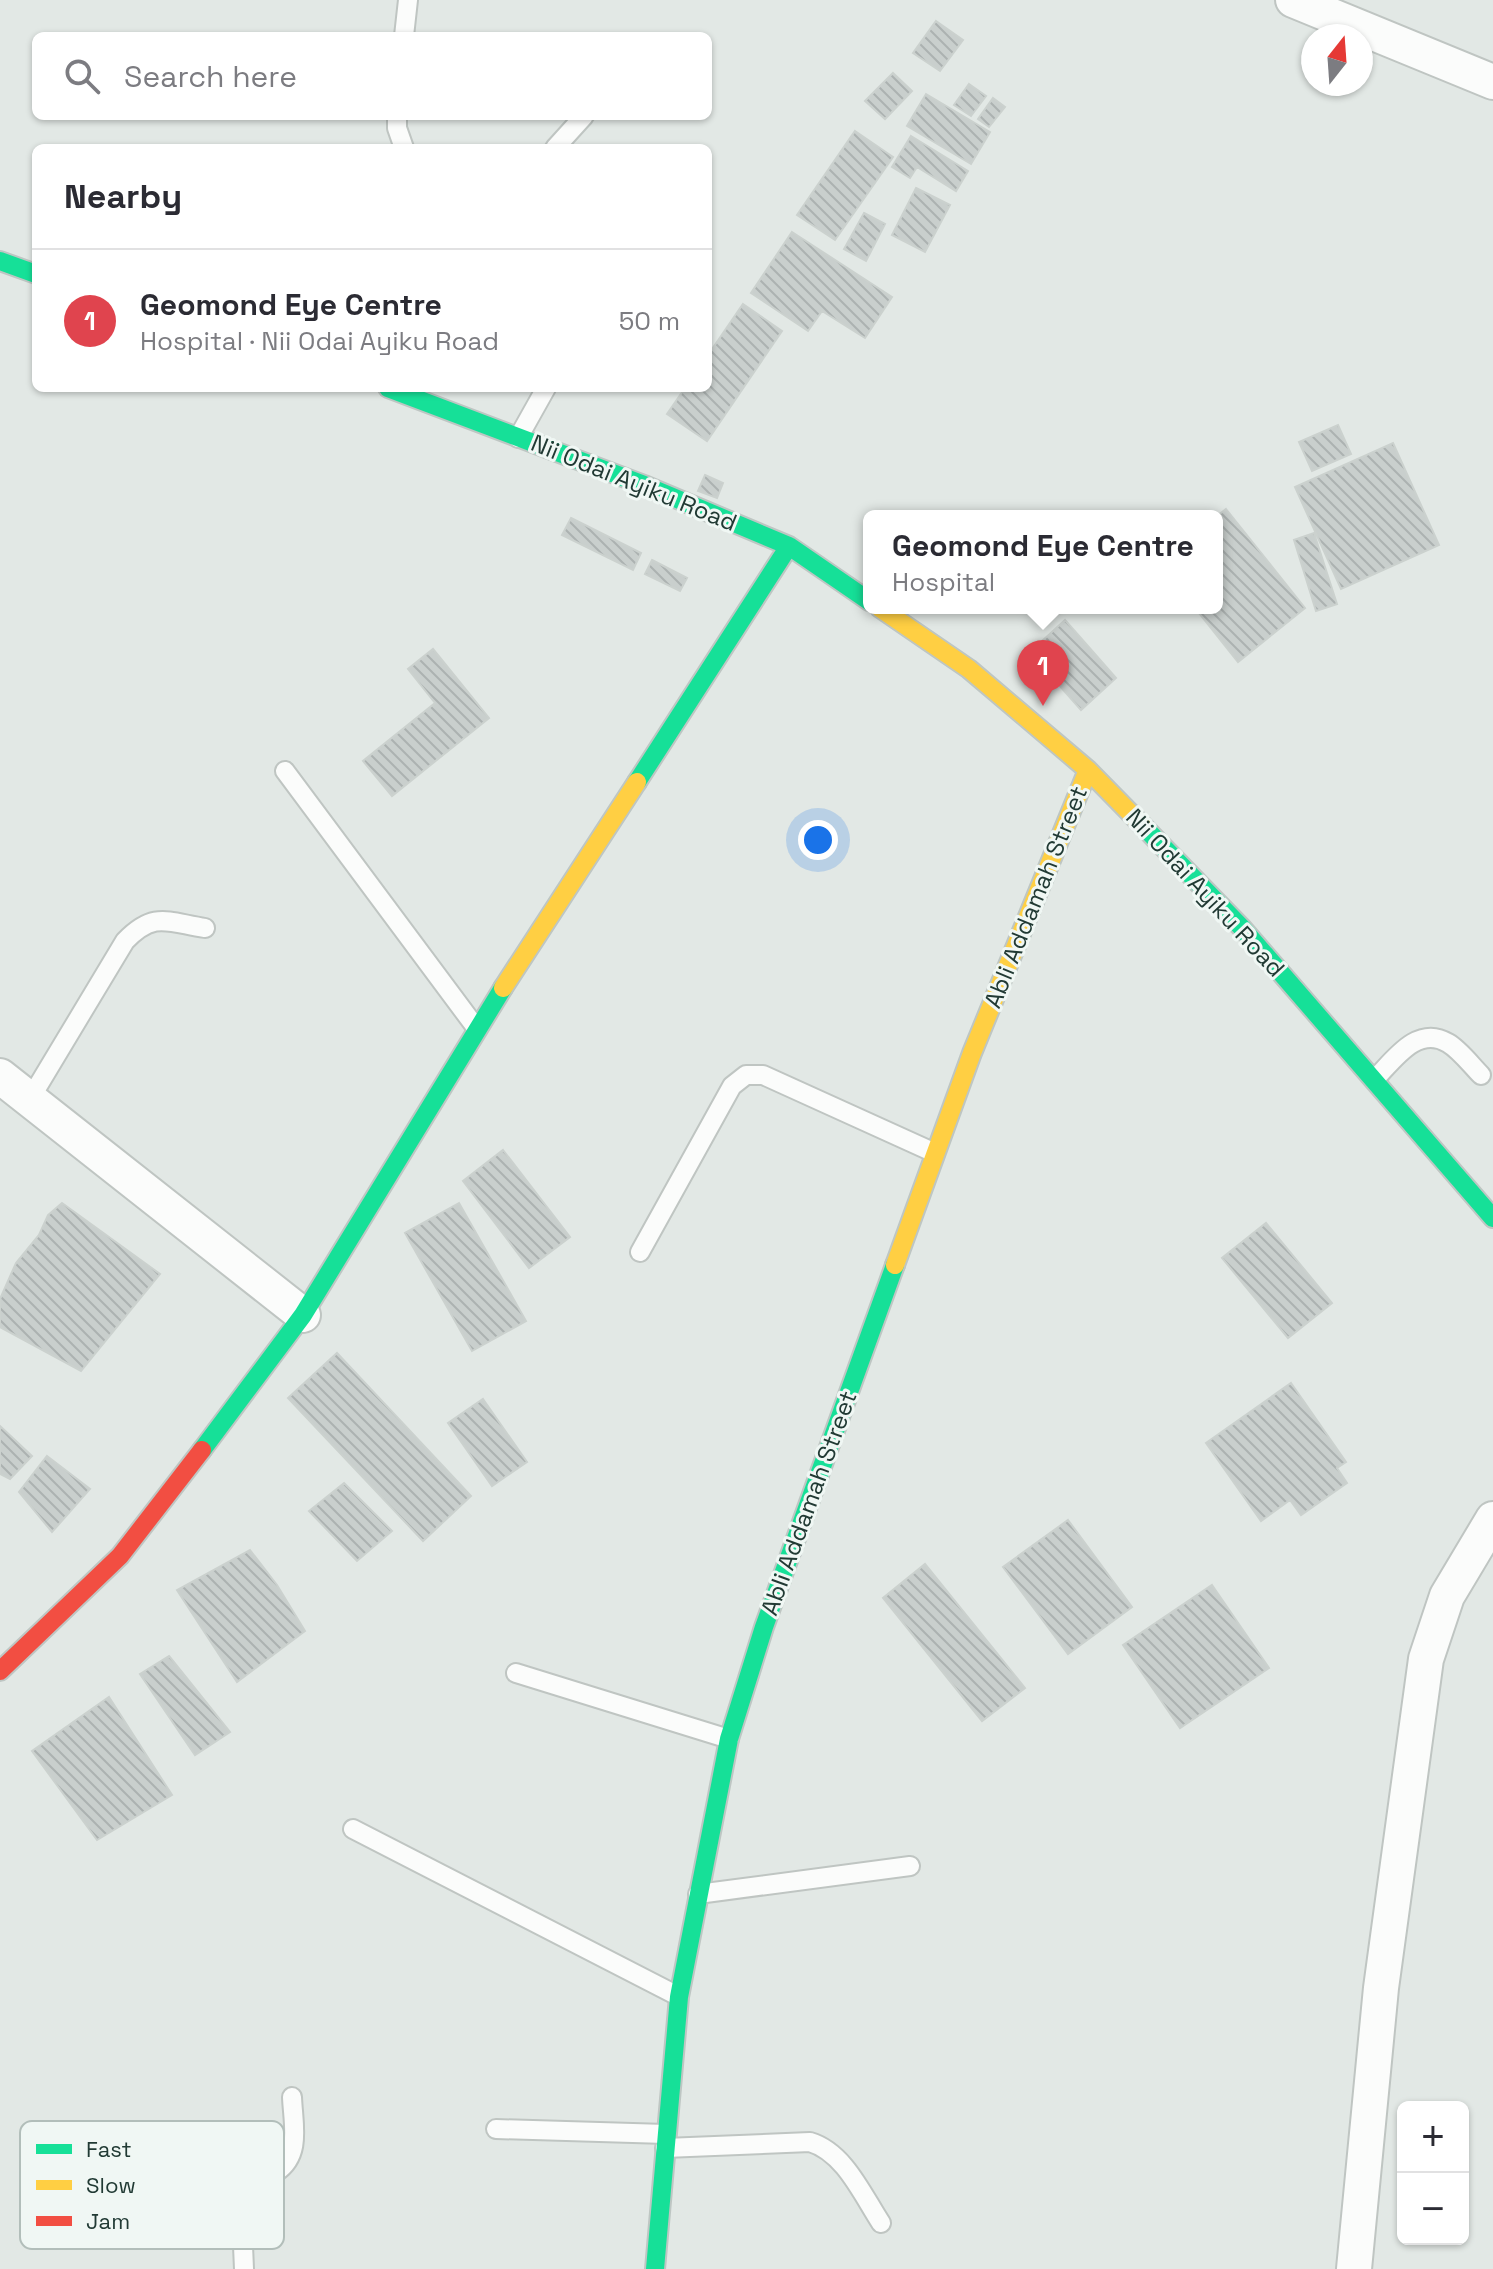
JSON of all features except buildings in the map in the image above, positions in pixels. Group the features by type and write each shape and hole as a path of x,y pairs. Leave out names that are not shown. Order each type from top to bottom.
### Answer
{"street":[{"path":"1293,0 1493,82"},
{"path":"0,261 32,273"},
{"name":"Nii Odai Ayiku Road","path":"398,392 644,485 789,546 863,597"},
{"path":"0,1671 120,1556 303,1315 477,1029 789,546"},
{"name":"Nii Odai Ayiku Road","path":"889,614 969,669 1088,770 1242,928 1493,1218"},
{"name":"Abli Addamah Street","path":"655,2269 679,1997 729,1739 764,1627 972,1053 1088,770"},
{"path":"0,1076 303,1315"},
{"path":"1354,2269 1381,1988 1426,1659 1447,1596 1493,1519"}],"lane":[{"path":"404,32 408,0"},
{"path":"397,120 403,144"},
{"path":"559,144 580,120"},
{"path":"518,438 544,392"},
{"path":"285,771 477,1029"},
{"path":"30,1099 125,941 140,925 157,920 205,928"},
{"path":"1374,1080 1413,1041 1430,1038 1447,1043 1481,1075"},
{"path":"640,1252 732,1086 746,1075 763,1075 935,1153"},
{"path":"516,1673 729,1739"},
{"path":"353,1829 679,1997"},
{"path":"698,1894 910,1866"},
{"path":"284,2164 290,2160 294,2150 292,2097"},
{"path":"496,2129 666,2141 810,2142 823,2145 835,2154 881,2223"},
{"path":"243,2249 244,2269"}],"traffic: fast":[{"path":"0,261 32,273"},
{"path":"399,392 644,485 789,546 863,597"},
{"path":"637,782 789,546"},
{"path":"1142,825 1242,928 1493,1218"},
{"path":"202,1450 303,1315 503,988"},
{"path":"655,2269 679,1997 729,1739 764,1627 895,1265"}],"traffic: slow":[{"path":"889,614 969,669 1088,770 1142,825"},
{"path":"895,1265 972,1053 1088,770"},
{"path":"503,988 637,782"}],"traffic: jam":[{"path":"0,1671 120,1556 202,1450"}],"place":[{"name":"Geomond Eye Centre","path":"1043,706"}]}
